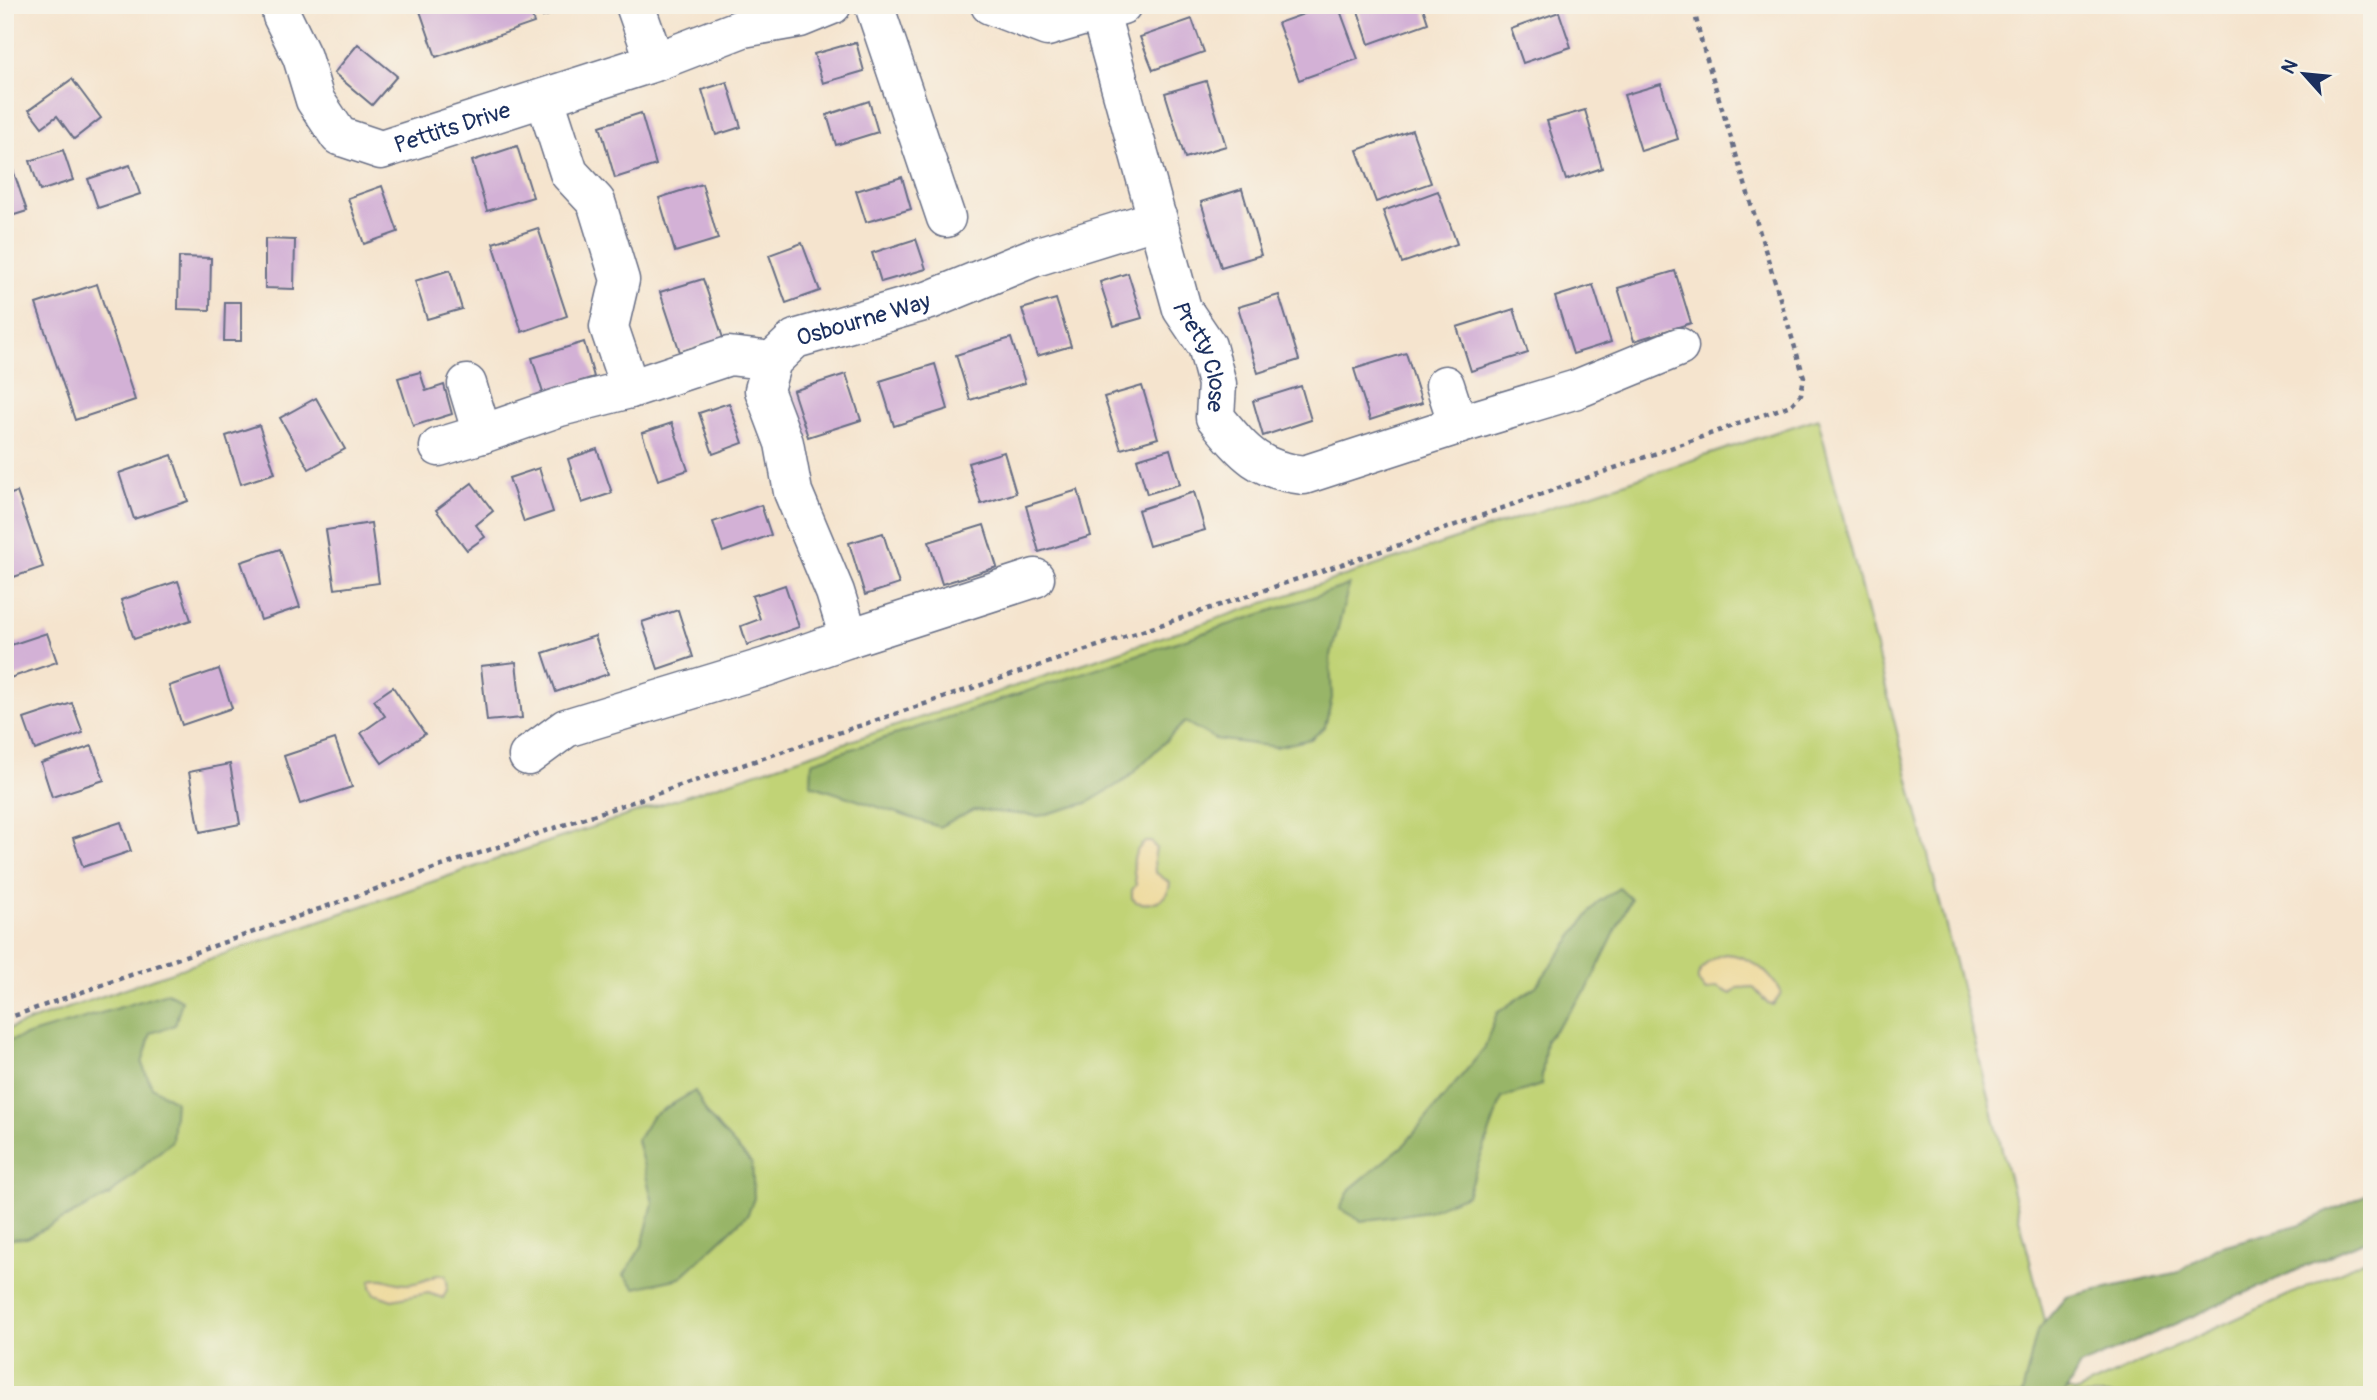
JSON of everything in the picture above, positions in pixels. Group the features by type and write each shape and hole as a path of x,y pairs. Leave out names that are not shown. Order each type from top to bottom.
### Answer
{"street":[{"name":"Pettits Drive","path":"280,5 282,16 302,57 315,100 339,136 381,150 655,62 743,28 800,18 832,5"},
{"path":"635,5 655,62"},
{"path":"874,5 946,218"},
{"path":"990,5 1047,27 1111,9"},
{"name":"Pretty Close","path":"1111,9 1158,219 1182,309 1207,346 1217,384 1215,417 1245,453 1280,472 1304,475 1577,389 1679,347"},
{"path":"545,99 569,173 596,202 620,279 608,327 630,388"},
{"name":"Osbourne Way","path":"849,638 835,592 793,492 784,443 764,390 772,361 795,339 930,300 1032,258 1158,219"},
{"path":"439,447 729,356 772,361"},
{"path":"467,384 482,434"},
{"path":"1445,385 1458,425"},
{"path":"528,756 566,729 766,667 1035,578"}],"path":[{"path":"5,1019 459,860 1388,548 1791,405 1801,394 1804,377 1701,40 1693,5"}],"green space":[{"path":"1818,418 2062,1388 2075,1392 2372,1257 2372,1395 5,1395 5,1030 512,854"},
{"path":"1349,585 1330,659 1332,698 1325,727 1311,739 1276,747 1215,739 1185,722 1127,779 1087,803 1039,816 974,810 939,827 811,785 812,762"},
{"path":"1619,888 1631,899 1587,990 1546,1040 1541,1085 1502,1098 1467,1195 1428,1211 1361,1221 1340,1209 1350,1189 1405,1144 1484,1049 1497,1013 1536,986 1598,902"},
{"path":"167,993 182,1000 175,1025 151,1033 142,1064 152,1087 175,1101 172,1141 110,1195 27,1238 9,1239 5,1242 5,1042"},
{"path":"695,1091 708,1116 752,1164 754,1198 748,1214 680,1278 635,1288 624,1275 642,1246 653,1203 637,1140 652,1116"},
{"path":"2372,1192 2372,1237 2080,1366 2064,1395 2022,1395 2037,1331 2066,1297 2179,1272 2215,1248 2301,1224"}],"sand":[{"path":"1145,842 1151,842 1156,848 1155,872 1170,883 1163,898 1148,903 1136,902 1132,898 1132,890 1136,885 1135,856"},
{"path":"1725,954 1751,961 1771,978 1781,993 1773,1005 1768,1004 1753,987 1737,988 1731,994 1717,987 1706,991 1698,981 1698,976 1709,962"},
{"path":"445,1275 447,1282 443,1298 428,1293 392,1300 375,1294 371,1287 371,1280 375,1279 408,1284"}],"building":[{"path":"426,5 528,5 534,23 436,57 419,8"},
{"path":"538,5 577,5 577,6 543,17"},
{"path":"1329,5 1338,5 1358,59 1299,80 1278,23"},
{"path":"1356,5 1422,5 1428,23 1369,44"},
{"path":"1559,12 1571,47 1523,63 1511,29"},
{"path":"1192,19 1204,52 1153,70 1140,37"},
{"path":"856,42 864,71 823,83 814,54"},
{"path":"358,44 397,76 372,105 334,73"},
{"path":"72,79 101,118 74,139 57,116 42,127 29,110"},
{"path":"1206,81 1226,146 1185,158 1165,93"},
{"path":"727,82 741,127 716,135 702,90"},
{"path":"1661,84 1678,139 1641,151 1624,95"},
{"path":"869,101 878,132 836,145 827,115"},
{"path":"1585,110 1602,168 1566,180 1547,121"},
{"path":"641,113 656,165 615,178 600,126"},
{"path":"1412,130 1431,183 1376,202 1357,150"},
{"path":"517,146 533,197 487,211 472,161"},
{"path":"63,150 73,180 40,191 30,161"},
{"path":"11,164 27,211 5,218 5,166"},
{"path":"130,165 140,194 98,208 88,179"},
{"path":"902,177 911,209 866,222 856,191"},
{"path":"702,184 718,239 675,252 659,198"},
{"path":"382,186 398,232 364,244 348,198"},
{"path":"1242,189 1261,255 1221,267 1201,202"},
{"path":"1438,191 1457,244 1402,263 1383,211"},
{"path":"538,228 567,316 522,332 493,243"},
{"path":"265,239 295,240 294,289 265,288"},
{"path":"916,239 926,269 881,282 872,253"},
{"path":"802,243 820,291 786,303 769,255"},
{"path":"179,257 211,258 210,310 178,309"},
{"path":"450,270 462,309 427,319 415,281"},
{"path":"1675,271 1691,323 1634,341 1618,288"},
{"path":"1128,273 1142,318 1114,326 1100,282"},
{"path":"703,279 723,338 680,352 660,292"},
{"path":"97,284 135,400 75,420 36,304"},
{"path":"1593,285 1611,342 1573,354 1555,297"},
{"path":"1279,295 1299,360 1258,373 1238,307"},
{"path":"1056,299 1071,346 1037,356 1022,309"},
{"path":"225,302 241,302 241,341 224,341"},
{"path":"1514,309 1528,353 1471,371 1457,327"},
{"path":"1011,338 1025,383 970,400 956,355"},
{"path":"584,342 594,377 543,393 532,358"},
{"path":"1406,353 1422,403 1370,420 1354,369"},
{"path":"935,364 948,409 894,426 880,381"},
{"path":"420,372 426,391 444,385 452,414 413,426 398,378"},
{"path":"846,374 861,420 808,437 793,391"},
{"path":"1142,386 1158,438 1121,449 1104,397"},
{"path":"1301,386 1311,420 1263,436 1253,401"},
{"path":"316,398 345,449 309,469 280,418"},
{"path":"729,403 743,443 713,454 699,413"},
{"path":"672,423 688,470 658,480 642,433"},
{"path":"259,425 275,473 241,484 226,436"},
{"path":"597,449 612,493 582,503 568,459"},
{"path":"1170,449 1180,484 1147,494 1137,459"},
{"path":"1004,452 1016,493 981,504 968,463"},
{"path":"172,455 188,501 134,519 119,473"},
{"path":"539,468 553,512 524,522 509,478"},
{"path":"472,483 493,511 476,525 485,537 467,550 436,510"},
{"path":"1078,490 1091,536 1039,552 1026,506"},
{"path":"17,492 43,567 5,580 5,496"},
{"path":"1194,492 1205,530 1149,546 1138,510"},
{"path":"761,505 771,535 723,552 713,522"},
{"path":"371,523 379,583 335,589 326,530"},
{"path":"984,525 997,567 942,584 929,542"},
{"path":"883,533 899,584 865,595 849,543"},
{"path":"280,549 300,607 261,620 241,562"},
{"path":"178,581 191,620 134,639 121,600"},
{"path":"785,585 799,627 747,645 741,626 760,619 752,596"},
{"path":"678,610 693,657 658,669 642,622"},
{"path":"47,633 57,662 10,678 5,665 5,647"},
{"path":"595,636 608,674 556,692 543,653"},
{"path":"516,662 522,718 487,721 481,666"},
{"path":"219,669 232,708 182,725 169,686"},
{"path":"393,687 425,734 382,763 361,733 385,716 374,700"},
{"path":"72,703 83,733 35,750 24,719"},
{"path":"335,739 352,787 300,804 284,756"},
{"path":"92,746 104,780 52,797 41,763"},
{"path":"230,764 240,824 200,832 189,772"},
{"path":"121,822 131,851 83,867 73,838"},
{"path":"5,872 12,891 5,894"}]}
